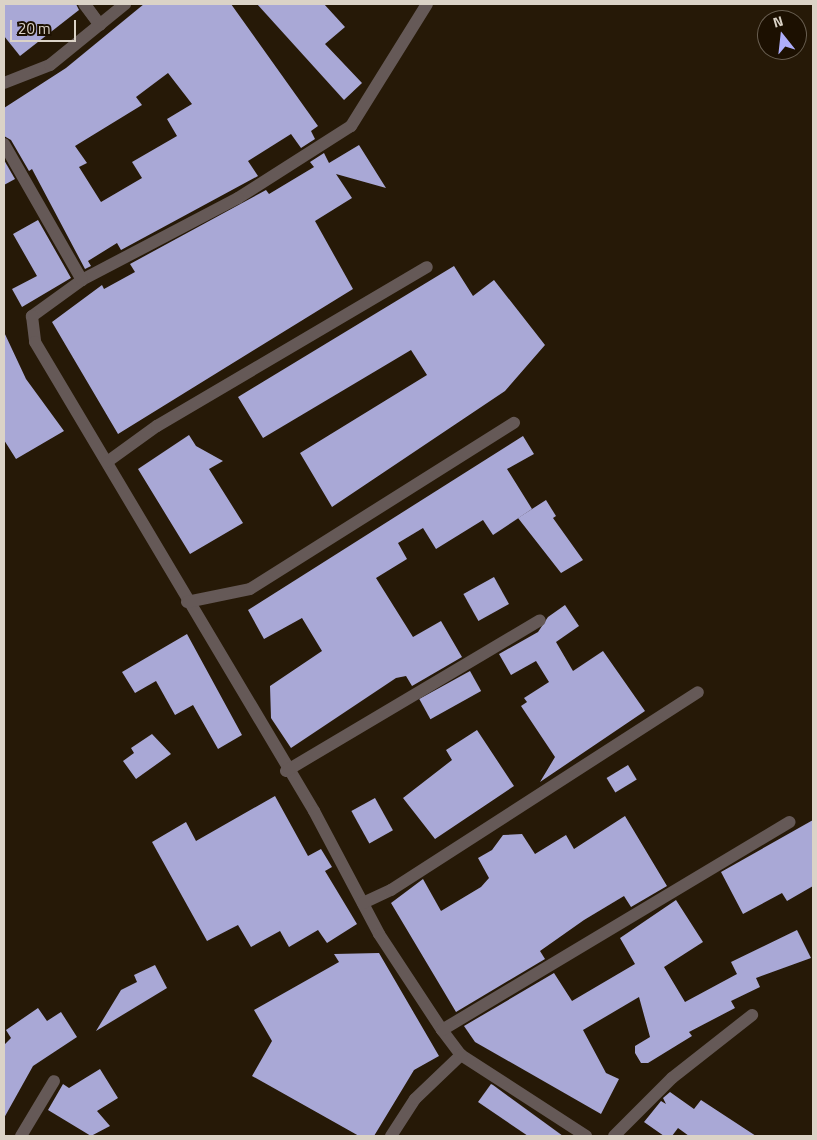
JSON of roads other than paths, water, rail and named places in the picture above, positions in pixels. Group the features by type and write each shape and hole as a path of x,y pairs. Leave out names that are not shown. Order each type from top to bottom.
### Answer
{"street":[{"path":"85,4 100,24"},
{"path":"4,83 50,65 125,4"},
{"path":"428,4 351,126 238,198 82,280 32,316 34,333 54,377 108,462 187,602 286,770 314,811 363,903 442,1030 461,1055 586,1136"},
{"path":"4,144 82,280"},
{"path":"108,462 157,426 427,267"},
{"path":"187,602 250,588 514,423"},
{"path":"286,770 540,620"},
{"path":"363,903 391,890 698,692"},
{"path":"442,1030 790,822"},
{"path":"614,1136 672,1078 752,1015"},
{"path":"391,1136 415,1098 461,1055"},
{"path":"21,1136 54,1081"}]}
